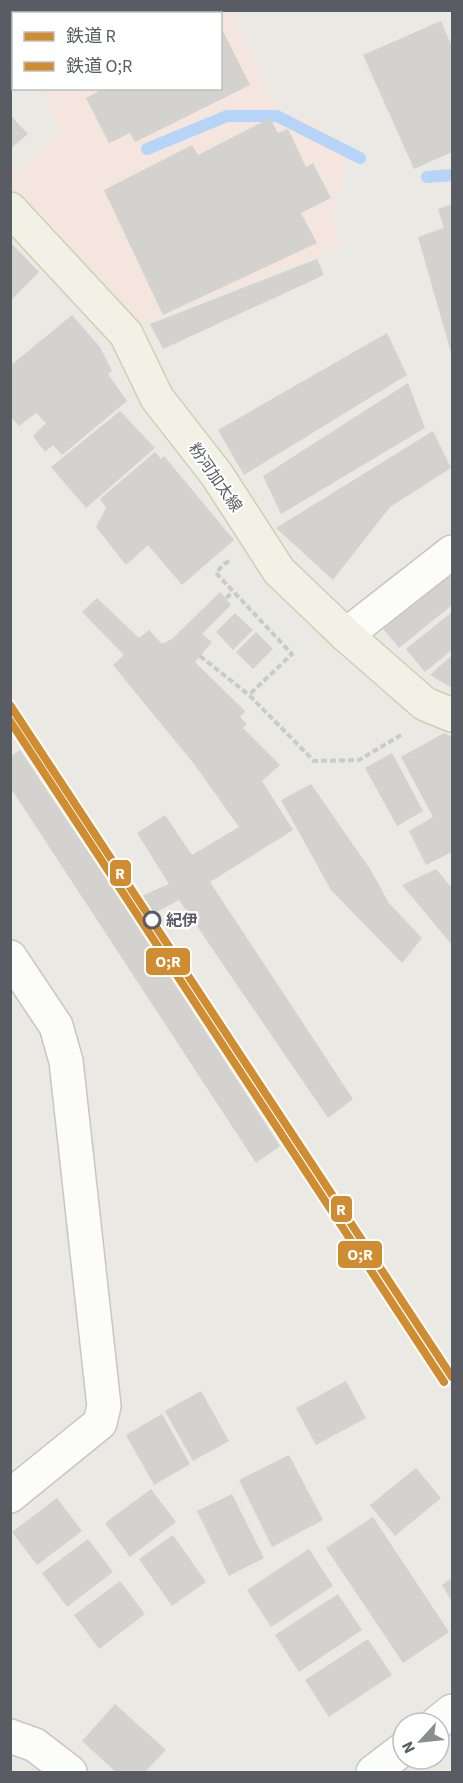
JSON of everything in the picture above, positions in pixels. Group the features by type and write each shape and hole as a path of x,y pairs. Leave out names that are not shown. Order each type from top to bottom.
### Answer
{"main road":[{"name":"粉河加太線","path":"10,209 126,334 157,398 217,475 279,571 346,635 425,704 453,715"}],"street":[{"path":"346,635 453,552"},
{"path":"10,957 56,1026 66,1061 104,1406 100,1423 10,1496"},
{"path":"10,1736 35,1745 70,1773"},
{"path":"373,1773 391,1759"}],"path":[{"path":"232,560 224,564 216,573 292,654 249,695"},
{"path":"226,598 233,592"},
{"path":"200,656 249,695 314,761 359,760 405,732"}],"shaded area":[{"path":"231,11 280,114 304,116 351,147 332,220 343,246 141,324 11,181 11,176 63,131 41,92 43,90 222,90 222,12 79,12"}],"building":[{"path":"20,10 77,10 78,12 18,12"},
{"path":"114,10 214,10 214,12 114,12"},
{"path":"12,18 12,43 10,40 10,20"},
{"path":"441,21 452,47 452,152 414,169 363,55"},
{"path":"222,29 250,85 135,142 130,133 109,143 86,98 101,90 222,90"},
{"path":"10,115 28,134 10,149"},
{"path":"270,118 278,133 288,129 306,167 313,163 331,198 301,213 317,243 163,315 104,190 192,145 198,155"},
{"path":"452,204 452,356 418,237 444,228 438,209"},
{"path":"10,242 39,272 10,301"},
{"path":"317,259 324,275 163,349 150,324"},
{"path":"72,315 100,347 112,371 108,374 127,401 62,455 53,445 45,452 33,436 46,423 36,413 19,426 10,416 10,366"},
{"path":"387,333 407,375 244,475 218,430"},
{"path":"408,383 425,428 281,514 263,476"},
{"path":"120,411 155,448 86,508 51,467"},
{"path":"433,431 451,468 390,507 333,580 276,528"},
{"path":"155,452 161,459 164,456 234,540 182,585 148,545 126,565 96,527 106,508 100,499"},
{"path":"452,573 452,605 399,648 383,629"},
{"path":"220,592 231,605 202,634 212,642 195,662 245,711 240,717 247,724 243,728 280,765 262,781 293,830 210,882 353,1099 328,1118 179,900 135,923 280,1146 256,1163 10,787 10,757 20,750 123,904 169,884 137,833 165,815 192,855 239,827 194,764 113,665 124,655 82,612 97,598 139,638 149,630 162,644 172,639"},
{"path":"452,612 452,650 425,672 406,649"},
{"path":"235,613 253,630 233,650 216,632"},
{"path":"256,632 273,649 253,669 236,652"},
{"path":"452,655 452,688 430,675"},
{"path":"444,733 452,737 452,852 426,865 409,831 433,817 401,757"},
{"path":"392,753 423,811 397,826 365,768"},
{"path":"311,784 370,869 389,903 422,938 402,963 331,890 281,800"},
{"path":"436,869 452,888 452,945 402,885"},
{"path":"346,1381 366,1418 316,1445 296,1408"},
{"path":"201,1391 229,1441 193,1461 165,1411"},
{"path":"162,1414 190,1464 154,1485 126,1435"},
{"path":"289,1455 323,1520 272,1547 239,1480"},
{"path":"416,1468 441,1498 395,1536 370,1505"},
{"path":"151,1489 176,1522 130,1557 105,1523"},
{"path":"232,1494 264,1558 229,1576 197,1511"},
{"path":"57,1498 82,1531 37,1565 12,1532"},
{"path":"373,1517 449,1632 403,1663 326,1548"},
{"path":"173,1535 206,1582 172,1606 139,1559"},
{"path":"88,1539 113,1572 67,1607 42,1573"},
{"path":"309,1549 333,1586 271,1627 247,1590"},
{"path":"452,1578 452,1602 442,1585"},
{"path":"120,1581 145,1614 99,1649 74,1615"},
{"path":"338,1594 362,1630 299,1672 275,1635"},
{"path":"368,1639 392,1675 329,1717 305,1680"},
{"path":"115,1704 166,1750 145,1772 116,1772 82,1741"}],"waterway":[{"path":"147,149 227,116 277,116 360,158"},
{"path":"427,177 452,175"}],"rail line":[{"name":"R","path":"10,705 452,1377"},
{"name":"O;R","path":"10,721 444,1382"}],"place":[{"name":"紀伊","path":"152,920"}]}
